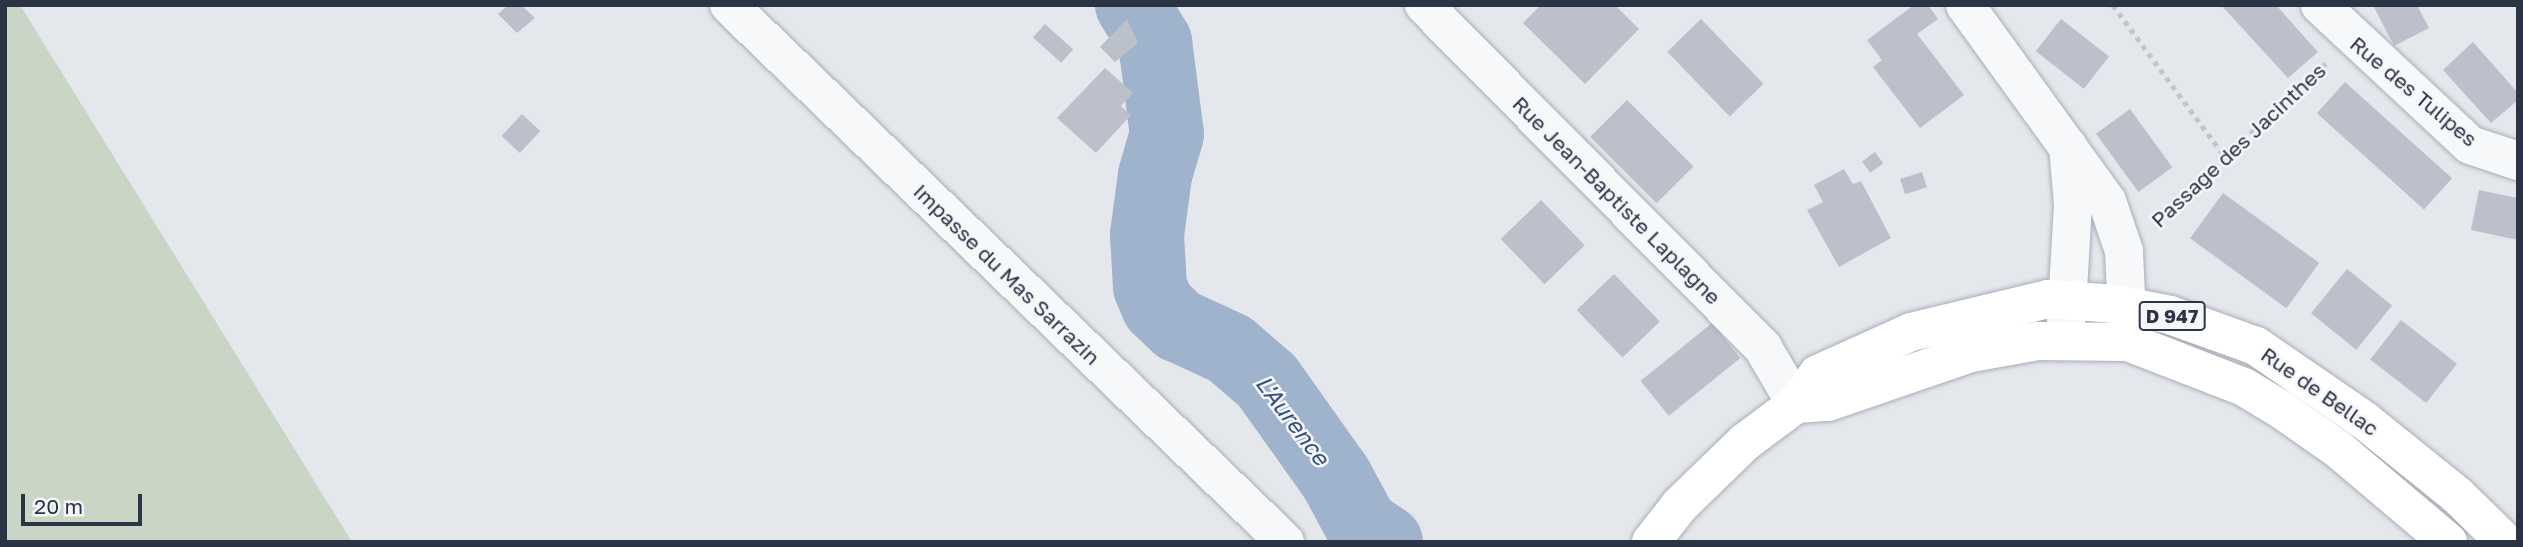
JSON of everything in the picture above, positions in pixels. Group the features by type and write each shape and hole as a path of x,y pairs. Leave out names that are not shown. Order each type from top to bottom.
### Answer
{"main road":[{"name":"Rue de Bellac","path":"1651,542 1680,505 1745,442 1796,404 1818,374 1911,332 1986,311 2067,300 2127,324"},
{"name":"Rue de Bellac","path":"1796,404 1828,402 1971,353 2065,340 2170,315 2256,346 2365,421 2457,495 2505,542"},
{"name":"D 947","path":"2127,324 2282,410 2338,449 2448,542"}],"street":[{"name":"Impasse du Mas Sarrazin","path":"729,5 1284,542"},
{"name":"Rue Jean-Baptiste Laplagne","path":"1424,5 1763,348 1796,404"},
{"path":"1965,5 2107,201 2124,251 2127,324"},
{"name":"Rue des Tulipes","path":"2320,5 2352,40 2470,145 2518,161"},
{"path":"2065,340 2073,205 2067,144"}],"path":[{"path":"2113,5 2225,157"},
{"name":"Passage des Jacinthes","path":"2124,251 2352,40"}],"green space":[{"path":"5,5 20,5 352,542 5,542"}],"water":[{"path":"1121,5 1132,5 1155,42 1167,134 1155,175 1147,235 1150,287 1158,306 1178,325 1230,349 1267,381 1336,478 1362,526 1386,542 1365,542 1342,523 1294,445 1240,378 1174,340 1147,318 1121,281 1122,260 1153,135 1146,48"}],"building":[{"path":"508,5 521,5 535,18 517,33 498,14"},
{"path":"1541,5 1615,5 1639,29 1585,84 1523,23"},
{"path":"1914,5 1928,5 1938,19 1917,34 1964,95 1920,128 1873,67 1882,60 1867,40"},
{"path":"2221,5 2276,5 2318,52 2288,78"},
{"path":"2373,5 2417,5 2429,28 2394,46"},
{"path":"1127,19 1138,43 1115,62 1100,47"},
{"path":"1701,19 1764,84 1730,116 1667,52"},
{"path":"2061,19 2109,57 2084,89 2036,51"},
{"path":"1045,24 1073,49 1061,63 1033,37"},
{"path":"2473,42 2518,93 2518,100 2491,123 2443,70"},
{"path":"1105,68 1133,93 1121,106 1131,115 1096,153 1057,118"},
{"path":"2345,82 2452,178 2424,210 2317,113"},
{"path":"1627,100 1693,166 1657,203 1590,137"},
{"path":"2130,109 2172,167 2138,192 2096,134"},
{"path":"522,114 540,131 520,153 502,136"},
{"path":"1875,152 1883,163 1870,173 1862,161"},
{"path":"1844,169 1853,184 1861,181 1891,238 1839,267 1807,210 1823,202 1814,185"},
{"path":"1922,172 1927,187 1905,194 1900,179"},
{"path":"2479,190 2518,198 2518,240 2471,230"},
{"path":"2223,193 2319,263 2286,308 2190,238"},
{"path":"1541,200 1585,245 1544,284 1501,239"},
{"path":"2347,269 2392,306 2356,350 2311,313"},
{"path":"1614,274 1660,321 1622,358 1577,310"},
{"path":"2401,320 2457,364 2426,403 2370,359"},
{"path":"1712,323 1740,358 1669,416 1641,381"}],"waterway":[{"name":"L'Aurence","path":"1132,5 1155,42 1167,134 1155,175 1147,235 1150,287 1158,306 1178,325 1230,349 1267,381 1336,478 1362,526 1386,542"}]}
